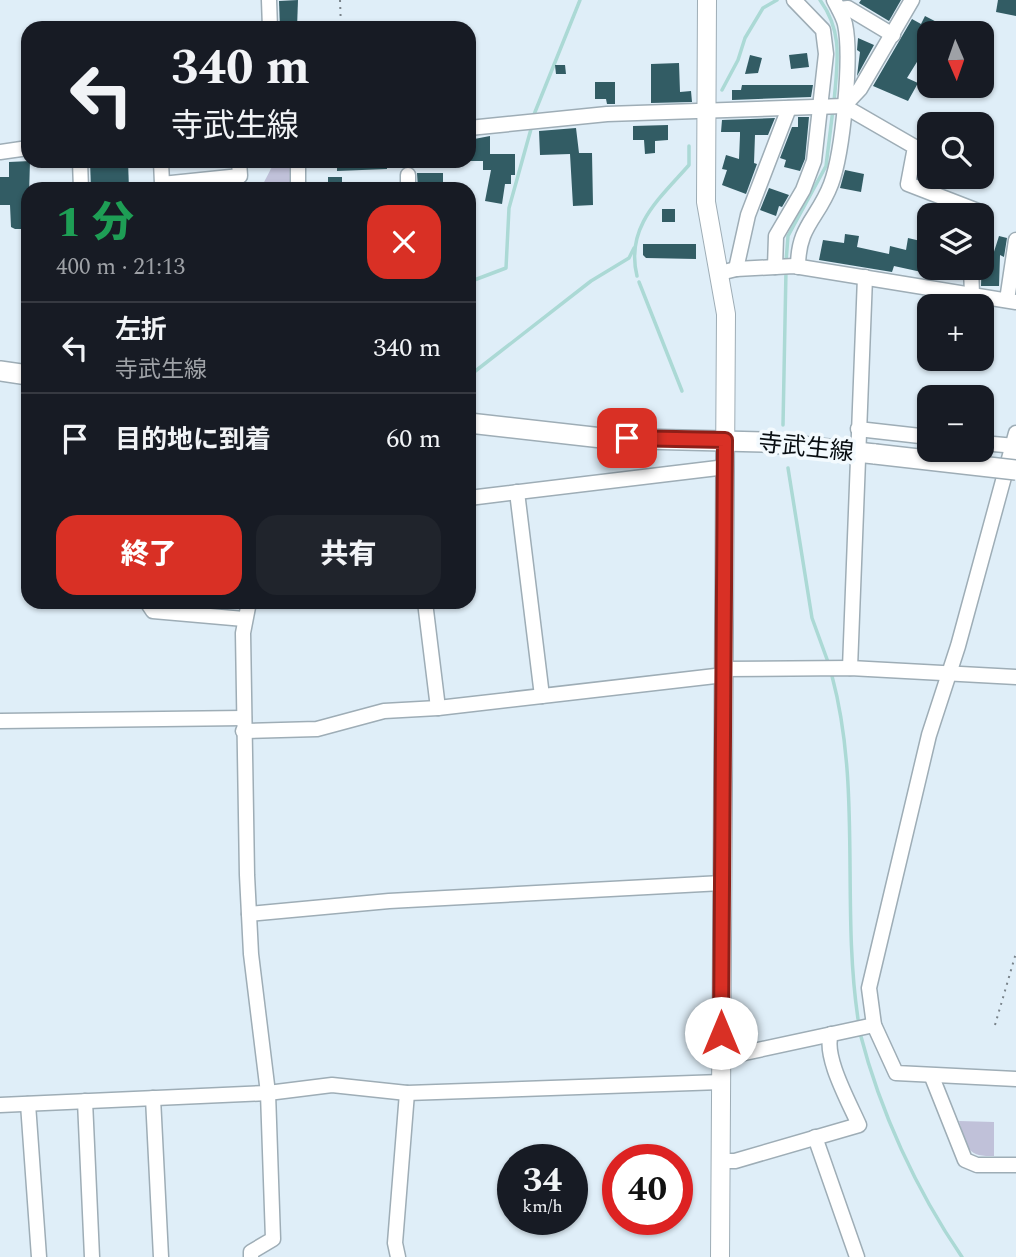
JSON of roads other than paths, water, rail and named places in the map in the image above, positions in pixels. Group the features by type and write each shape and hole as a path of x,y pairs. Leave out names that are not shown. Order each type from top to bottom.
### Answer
{"main road":[{"path":"0,372 21,374"},
{"name":"寺武生線","path":"476,424 602,438 725,440 1016,470"}],"street":[{"path":"269,0 270,21"},
{"path":"706,0 707,220 728,271"},
{"path":"777,267 776,236 803,190 814,161 823,106 826,43 823,30 816,16 794,0"},
{"path":"842,106 860,89 912,0"},
{"path":"816,16 835,4 848,8 892,35"},
{"path":"796,267 801,236 830,186 837,166 847,42 835,4"},
{"path":"476,127 607,114 842,106 915,147 908,184 956,203"},
{"path":"720,1257 728,271 789,107"},
{"path":"0,152 21,149"},
{"path":"182,182 240,176 239,168"},
{"path":"1011,301 1016,240"},
{"path":"728,271 796,267 972,294 971,280"},
{"path":"850,668 866,453 858,429 865,277"},
{"path":"858,429 917,436"},
{"path":"994,443 1015,442 923,762 869,988 874,1025 896,1073 932,1077 1016,1079"},
{"path":"476,497 726,467"},
{"path":"517,492 541,696"},
{"path":"152,609 244,619"},
{"path":"247,609 244,619 244,724 249,914 268,1093 273,1239 251,1252 251,1257"},
{"path":"426,609 438,708"},
{"path":"0,721 244,724 325,728 384,711 438,708 724,672 850,668 1016,677"},
{"path":"249,914 389,901 723,883"},
{"path":"721,1058 874,1025"},
{"path":"720,1161 735,1161 859,1125 827,1044 831,1034"},
{"path":"932,1077 965,1160 977,1165 1016,1165"},
{"path":"0,1105 268,1093 332,1085 407,1093 721,1082"},
{"path":"398,1257 396,1230 407,1093"},
{"path":"153,1098 161,1257"},
{"path":"85,1101 92,1257"},
{"path":"29,1104 39,1257"},
{"path":"815,1138 857,1257"}],"waterway":[{"path":"533,117 580,0"},
{"path":"722,90 738,60 745,38 763,8 777,0"},
{"path":"820,0 828,12 836,37 834,102"},
{"path":"786,262 788,236 826,166 833,109"},
{"path":"476,279 506,268 509,208 531,129"},
{"path":"637,276 635,259 640,228 656,202 689,165 689,146"},
{"path":"476,371 591,281 629,258 634,248"},
{"path":"783,425 786,270"},
{"path":"639,282 682,391"},
{"path":"788,468 812,618 828,662"},
{"path":"832,676 846,761 851,933 858,1019"},
{"path":"860,1033 878,1091 901,1149 929,1205 962,1257"}]}
